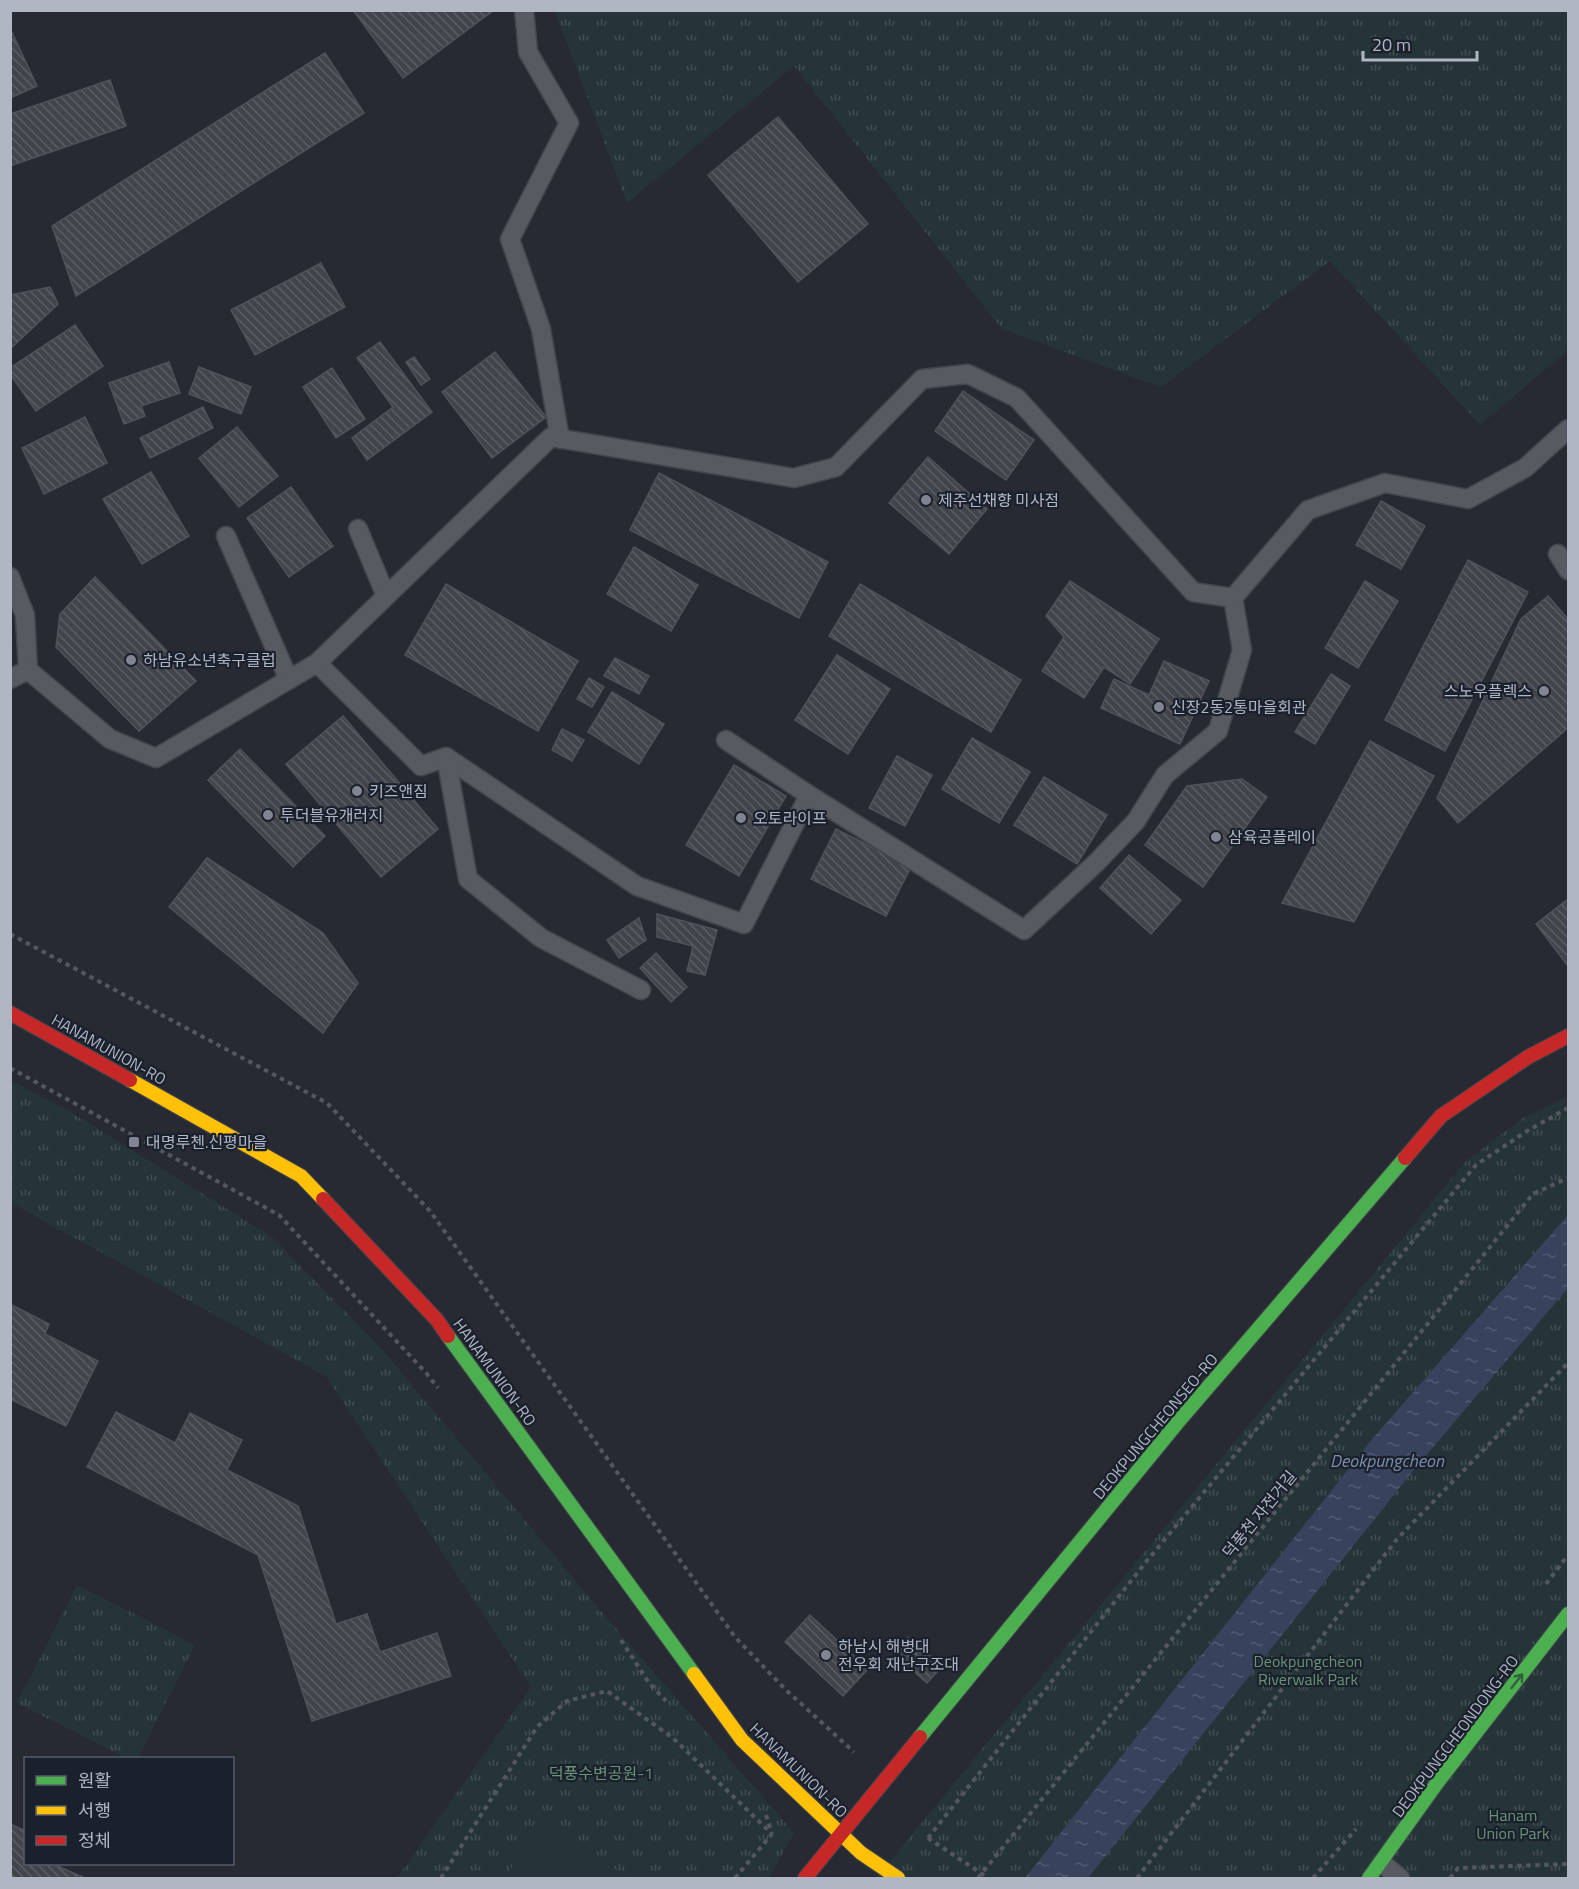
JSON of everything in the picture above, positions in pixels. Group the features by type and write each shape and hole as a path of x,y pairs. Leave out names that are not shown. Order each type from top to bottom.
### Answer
{"street":[{"name":"HANAMUNION-RO","path":"10,1013 301,1176 437,1320 742,1740 861,1853 898,1878"},
{"name":"DEOKPUNGCHEONSEO-RO","path":"805,1878 1192,1404 1441,1116 1528,1057 1569,1036"},
{"name":"DEOKPUNGCHEONDONG-RO","path":"1369,1878 1382,1863 1437,1783 1569,1614"}],"lane":[{"path":"524,10 528,52 569,123 510,239 542,329 560,439"},
{"path":"10,577 25,615 28,670 110,739 156,758 317,663 550,437 794,478 836,467 922,379 968,374 1017,398 1194,592 1233,598"},
{"path":"1233,598 1308,510 1385,483 1468,499 1525,468 1569,429"},
{"path":"358,529 386,596"},
{"path":"226,536 289,680"},
{"path":"1558,554 1569,570"},
{"path":"726,740 1024,930 1097,862 1136,821 1165,775 1218,731 1242,650 1233,598"},
{"path":"317,663 421,766 446,757"},
{"path":"10,679 28,670"},
{"path":"446,757 637,886 744,924 809,795"},
{"path":"446,757 468,879 541,938 641,990"},
{"path":"1382,1863 1400,1878"}],"path":[{"path":"10,1068 279,1215 427,1374 441,1393"},
{"path":"988,1878 928,1838 1146,1562 1476,1165 1527,1131 1569,1108"},
{"name":"덕풍천 자전거길","path":"978,1878 1533,1194 1569,1178"},
{"path":"1137,1878 1397,1539 1569,1363"},
{"path":"619,1637 649,1683 673,1709"},
{"path":"441,1878 537,1727 567,1701 607,1691 673,1738 772,1834"},
{"path":"759,1808 767,1817 772,1834"},
{"path":"735,1878 772,1834"},
{"path":"1450,1878 1458,1868 1569,1864"}],"green space":[{"path":"555,11 1568,11 1568,350 1480,425 1330,261 1161,387 1002,329 794,66 627,203"},
{"name":"덕풍수변공원-1","path":"10,1080 69,1111 272,1237 381,1348 605,1616 794,1833 769,1878 765,1875 763,1878 397,1878 531,1687 326,1376 11,1203"},
{"name":"Deokpungcheon Riverwalk Park","path":"1568,1097 1568,1878 876,1878 1466,1161 1523,1118"},
{"path":"77,1585 195,1645 139,1757 124,1757 17,1703"},
{"path":"544,1820 628,1878 513,1878 507,1874"}],"water":[{"name":"Deokpungcheon","path":"1568,1215 1568,1288 1413,1471 1088,1878 1025,1878 1373,1438"}],"building":[{"path":"353,10 494,10 403,78"},
{"path":"10,28 37,86 10,98"},
{"path":"325,53 364,113 76,296 52,226"},
{"path":"110,80 126,126 10,166 10,114"},
{"path":"778,117 868,224 798,282 708,175"},
{"path":"321,263 345,307 255,355 231,310"},
{"path":"50,287 58,304 10,349 10,295"},
{"path":"75,325 103,366 36,411 10,374 10,368"},
{"path":"380,342 432,412 367,460 352,438 393,407 357,358"},
{"path":"495,352 546,417 492,458 442,392"},
{"path":"414,357 430,379 421,385 406,362"},
{"path":"169,362 180,393 141,406 145,416 124,424 109,383"},
{"path":"199,367 251,387 241,414 189,394"},
{"path":"332,368 365,419 336,438 303,387"},
{"path":"963,391 1034,440 1006,480 935,431"},
{"path":"203,407 213,428 150,458 140,438"},
{"path":"85,417 107,463 44,494 22,448"},
{"path":"237,427 278,476 239,507 199,458"},
{"path":"928,457 987,509 949,554 889,503"},
{"path":"151,472 189,536 142,564 103,499"},
{"path":"659,473 828,562 799,618 630,530"},
{"path":"291,487 333,546 289,577 247,518"},
{"path":"1381,501 1425,526 1401,569 1356,545"},
{"path":"634,547 698,585 671,631 607,594"},
{"path":"1468,560 1528,592 1445,751 1385,720"},
{"path":"95,577 196,681 139,731 56,647 60,614"},
{"path":"1070,581 1159,639 1130,684 1104,667 1084,698 1042,671 1064,637 1046,616"},
{"path":"1365,581 1398,601 1358,668 1325,648"},
{"path":"446,584 578,661 538,731 405,655"},
{"path":"860,584 1021,680 991,732 829,636"},
{"path":"1548,596 1568,619 1568,728 1458,823 1437,798 1521,619"},
{"path":"837,655 890,689 848,754 795,720"},
{"path":"615,658 649,676 639,694 604,676"},
{"path":"1164,661 1209,681 1180,744 1101,708 1114,679 1149,695"},
{"path":"1331,674 1350,686 1315,744 1295,732"},
{"path":"589,678 604,687 592,707 577,699"},
{"path":"612,692 664,724 639,764 588,732"},
{"path":"343,716 438,829 381,877 286,764"},
{"path":"562,729 584,740 572,761 552,750"},
{"path":"972,738 1030,772 999,823 942,789"},
{"path":"1370,741 1434,776 1354,922 1282,903"},
{"path":"240,749 325,836 293,867 208,780"},
{"path":"897,756 932,775 905,826 869,808"},
{"path":"734,765 786,796 739,876 686,845"},
{"path":"1044,777 1107,815 1077,864 1014,825"},
{"path":"1242,779 1267,797 1203,887 1145,845 1187,786"},
{"path":"836,829 911,867 886,916 811,879"},
{"path":"1129,855 1181,900 1151,934 1100,888"},
{"path":"207,858 323,933 358,983 323,1033 169,907"},
{"path":"1568,899 1568,966 1536,924"},
{"path":"657,914 717,930 705,975 687,971 693,946 657,937"},
{"path":"639,918 646,940 619,958 607,940"},
{"path":"656,953 687,987 671,1002 640,968"},
{"path":"10,1304 49,1324 45,1334 98,1361 66,1426 10,1399"},
{"path":"116,1412 175,1443 190,1413 242,1440 227,1470 298,1506 336,1624 367,1614 380,1652 437,1633 451,1676 312,1721 258,1555 87,1467"},
{"name":"하남시 해병대 전우회 재난구조대","path":"810,1615 868,1669 843,1696 785,1642"},
{"path":"908,1637 942,1666 927,1683 893,1653"},
{"path":"10,1824 24,1830 24,1865 55,1865 85,1878 10,1878"}],"traffic: fast":[{"path":"920,1737 1178,1422 1405,1158"},
{"path":"448,1336 694,1674"},
{"path":"1369,1878 1437,1783 1568,1614"}],"traffic: slow":[{"path":"130,1080 301,1176 323,1199"},
{"path":"694,1674 742,1740 861,1853 898,1878"}],"traffic: jam":[{"path":"10,1013 130,1080"},
{"path":"1405,1158 1441,1116 1528,1057 1568,1036"},
{"path":"323,1199 437,1320 448,1336"},
{"path":"805,1878 920,1737"}],"place":[{"name":"제주선채향 미사점","path":"926,500"},
{"name":"하남유소년축구클럽","path":"131,660"},
{"name":"스노우플렉스","path":"1544,691"},
{"name":"신장2동2통마을회관","path":"1159,707"},
{"name":"키즈앤짐","path":"357,791"},
{"name":"투더블유개러지","path":"268,815"},
{"name":"오토라이프","path":"741,818"},
{"name":"삼육공플레이","path":"1216,837"},
{"name":"대명루첸.신평마을","path":"134,1142"},
{"name":"하남시 해병대 전우회 재난구조대","path":"826,1655"}],"park label":[{"name":"Hanam Union Park","path":"1513,1824"}]}
